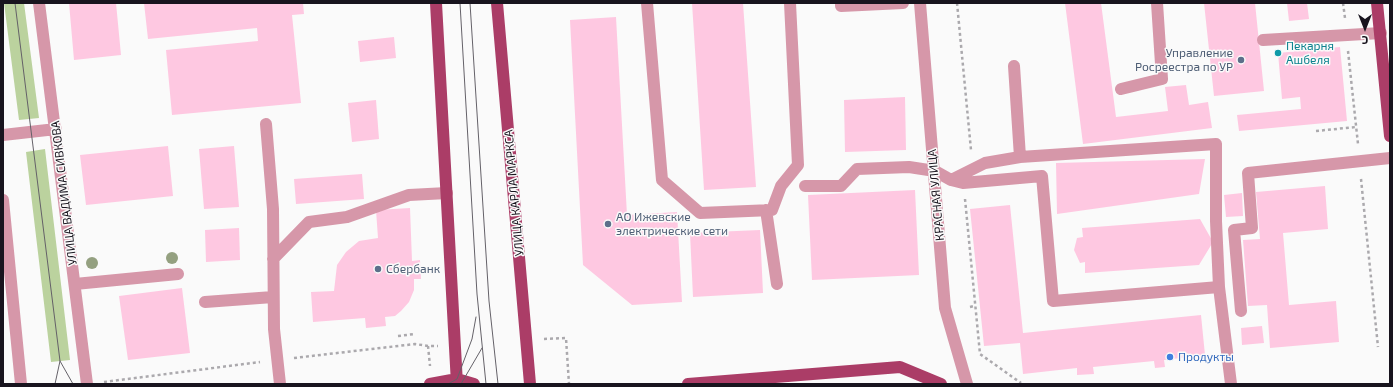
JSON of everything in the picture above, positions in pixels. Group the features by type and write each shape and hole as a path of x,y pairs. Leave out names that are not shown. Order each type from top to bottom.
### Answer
{"main road":[{"path":"436,3 457,381"},
{"name":"УЛИЦА КАРЛА МАРКСА","path":"497,3 530,384"},
{"path":"1377,3 1390,136"},
{"path":"688,384 900,367 941,384"},
{"path":"430,384 457,381 474,384"}],"street":[{"name":"УЛИЦА ВАДИМА СИВКОВА","path":"39,3 87,384"},
{"path":"647,3 662,180 700,213 772,210 781,186 798,165 790,3"},
{"path":"841,3 841,6 903,3"},
{"name":"КРАСНАЯ УЛИЦА","path":"920,3 935,171 945,308 967,384"},
{"path":"1121,89 1162,79 1157,3"},
{"path":"1263,40 1380,32"},
{"path":"1014,66 1020,157"},
{"path":"266,124 273,209 274,329 280,384"},
{"path":"3,135 56,129"},
{"path":"965,178 985,163 1020,157 1216,144 1216,221 1219,287 1231,384"},
{"path":"1241,311 1234,230 1252,228 1248,173 1390,158"},
{"path":"805,186 841,186 857,169 909,167 935,171 951,180 965,178 1042,176 1053,301 1219,287"},
{"path":"273,259 309,222 347,217 409,195 446,193"},
{"path":"3,200 8,306 20,384"},
{"path":"766,210 777,284"},
{"path":"75,284 178,274"},
{"path":"204,302 273,297"}],"path":[{"path":"957,3 972,156 965,178 974,306 980,354 1021,383"},
{"path":"1316,131 1356,128"},
{"path":"970,307 974,306"},
{"path":"398,336 414,334"},
{"path":"527,340 566,338 569,384"},
{"path":"87,384 415,344 428,346"}],"green space":[{"path":"4,3 24,3 39,118 19,120"},
{"path":"45,149 70,360 51,362 26,152"}],"building":[{"path":"69,3 116,3 121,55 74,60"},
{"path":"144,3 303,3 304,14 292,15 301,103 172,115 166,50 258,41 257,28 148,39"},
{"path":"692,3 743,3 756,187 704,190"},
{"path":"1065,3 1101,3 1116,117 1168,111 1165,87 1186,85 1189,105 1208,102 1212,128 1083,144"},
{"path":"1204,3 1255,3 1264,91 1214,96"},
{"path":"1287,3 1307,3 1309,19 1289,21"},
{"path":"616,17 627,215 677,212 682,302 632,305 583,265 570,20"},
{"path":"394,37 396,58 360,62 358,41"},
{"path":"1340,47 1347,121 1239,131 1237,115 1301,109 1300,97 1282,99 1278,53"},
{"path":"905,97 906,150 845,152 844,100"},
{"path":"376,100 379,139 352,142 348,103"},
{"path":"168,146 173,196 86,205 80,155"},
{"path":"234,146 239,207 204,209 199,149"},
{"path":"1205,159 1199,194 1057,214 1056,163"},
{"path":"362,174 364,199 296,204 294,179"},
{"path":"1325,186 1328,229 1283,233 1289,305 1336,301 1339,342 1270,348 1267,305 1248,306 1243,240 1260,239 1256,192"},
{"path":"915,190 919,275 812,280 808,195"},
{"path":"1242,193 1243,216 1226,217 1224,195"},
{"path":"1010,205 1023,333 1201,315 1205,355 1164,360 1165,367 1155,368 1154,361 1093,367 1094,374 1077,375 1077,368 1023,374 1020,343 984,346 970,209"},
{"name":"Сбербанк","path":"410,208 412,261 420,260 421,279 414,279 414,290 409,302 395,316 385,317 386,326 366,328 365,318 313,322 311,292 334,291 337,265 346,252 359,241 378,238 376,210"},
{"path":"1200,219 1213,242 1199,265 1085,273 1085,262 1080,263 1074,250 1077,238 1083,237 1082,228"},
{"path":"239,228 240,260 206,262 205,230"},
{"path":"760,230 763,293 693,297 690,233"},
{"path":"182,288 190,353 128,360 119,296"},
{"path":"1262,326 1264,343 1242,345 1241,328"}],"tram line":[{"path":"15,3 60,361 55,384"},
{"path":"460,3 477,294 486,384"},
{"path":"470,3 489,301 498,384"},
{"path":"448,384 457,379 472,339 476,317"},
{"path":"461,384 482,348"},
{"path":"60,361 73,384"}],"place":[{"name":"Пекарня Ашбеля","path":"1278,53"},
{"name":"Управление Росреестра по УР","path":"1241,60"},
{"name":"АО Ижевские электрические сети","path":"608,224"},
{"name":"Сбербанк","path":"378,269"},
{"name":"Продукты","path":"1170,357"}]}
